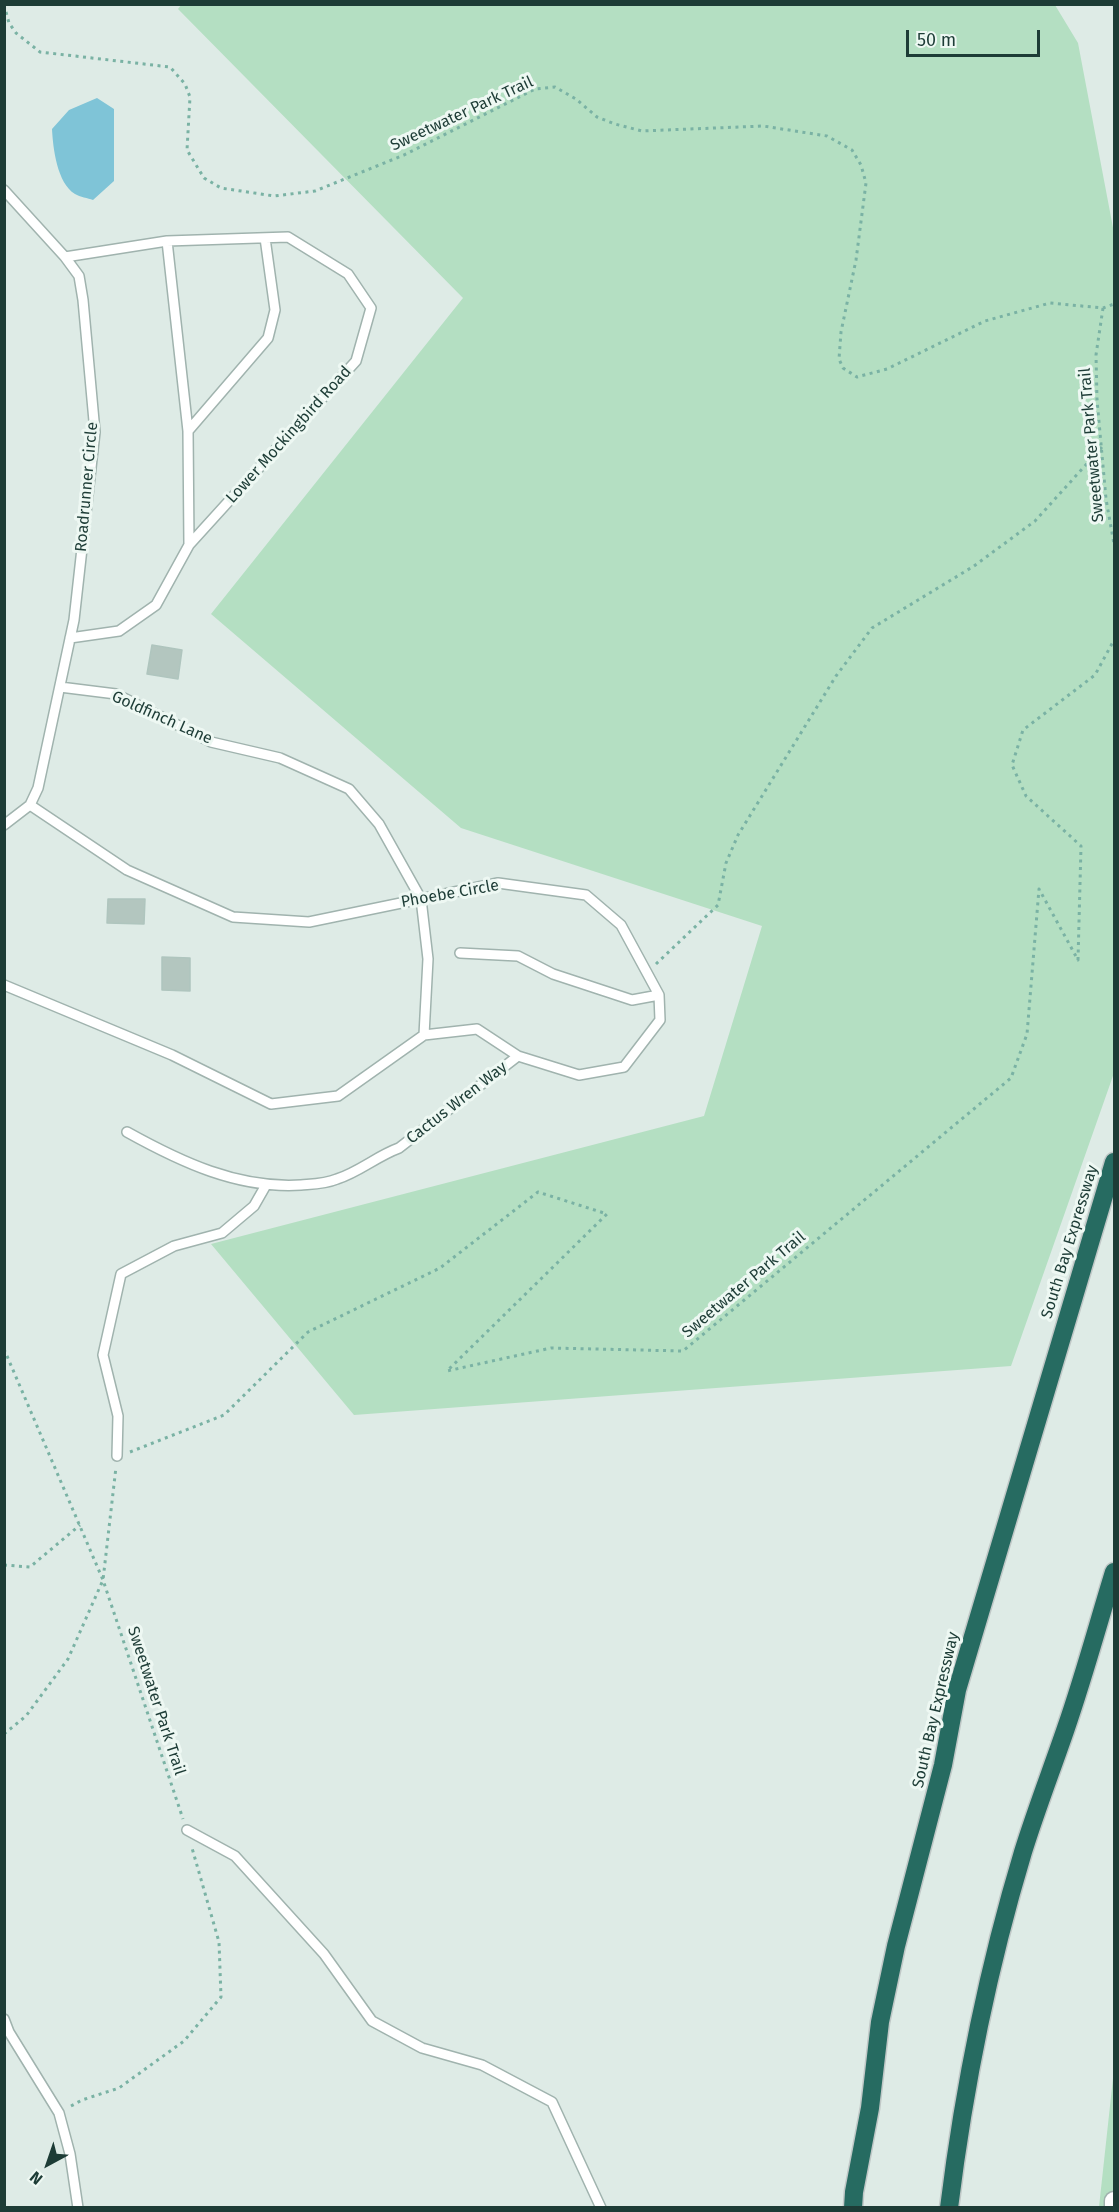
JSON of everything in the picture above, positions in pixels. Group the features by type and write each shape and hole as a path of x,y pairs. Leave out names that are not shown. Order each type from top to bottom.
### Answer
{"highway":[{"name":"South Bay Expressway","path":"853,2208 870,2108 880,2022 896,1946 943,1765 957,1690 1114,1162"},
{"path":"949,2208 975,2045 1005,1916 1114,1572"}],"street":[{"path":"1114,2201 1114,2208"}],"lane":[{"name":"Roadrunner Circle","path":"4,190 79,276 94,432 74,620 38,788 30,806"},
{"name":"Lower Mockingbird Road","path":"64,257 167,242 288,237 348,274 370,308 356,361 189,545 156,604 119,631 70,638"},
{"path":"188,430 268,338 275,310 265,238"},
{"path":"167,242 188,430 189,545"},
{"name":"Goldfinch Lane","path":"60,687 116,694 211,742 280,758 349,789 379,824 421,898 428,959 424,1035"},
{"path":"4,825 30,806"},
{"name":"Phoebe Circle","path":"30,806 127,870 233,917 309,922 498,883 586,895 621,925 660,995"},
{"path":"4,985 172,1055 271,1104 338,1096 424,1035 477,1029 518,1056 579,1075 624,1067 660,1020 660,995 632,1000 553,974 518,956 460,953"},
{"name":"Cactus Wren Way","path":"127,1132 200,1168 266,1185 322,1183 339,1179 382,1154 399,1148 518,1056"},
{"path":"117,1456 118,1416 104,1355 121,1274 174,1246 222,1233 254,1206 266,1185"},
{"path":"187,1830 235,1856 324,1954 372,2021 422,2048 482,2065 552,2102 601,2208"},
{"path":"4,2019 9,2032 59,2112 70,2154 78,2208"}],"path":[{"name":"Sweetwater Park Trail","path":"6,12 9,23 16,33 40,52 170,67 185,84 190,97 187,150 204,178 221,188 243,193 274,196 315,191 405,156 535,89 555,87 576,99 597,117 642,131 762,126 827,136 852,150 861,165 866,183 856,260 841,332 839,359 843,368 857,377 887,369 985,321 1050,303 1103,308 1114,304"},
{"name":"Sweetwater Park Trail","path":"1103,308 1096,355 1097,400 1106,499 1114,544"},
{"path":"648,972 718,905 726,863 738,835 836,676 872,628 974,566 1035,521 1102,447"},
{"name":"Sweetwater Park Trail","path":"4,1734 26,1716 68,1659 103,1580 117,1456 224,1415 308,1332 440,1268 538,1192 607,1214 447,1371 551,1348 684,1351 1011,1078 1027,1034 1039,889 1078,960 1082,846 1026,796 1012,765 1023,730 1095,675 1114,640"},
{"path":"4,1349 103,1580"},
{"path":"4,1565 30,1567 80,1526"},
{"name":"Sweetwater Park Trail","path":"59,2112 82,2100 119,2088 184,2041 221,1997 219,1942 187,1830 103,1580"}],"green space":[{"path":"181,5 1055,5 1078,43 1114,233 1114,1073 1011,1366 354,1415 211,1244 704,1116 762,926 461,828 211,614 463,298 178,9"},
{"path":"1114,2069 1114,2207 1099,2207"}],"water":[{"path":"97,98 114,109 114,181 93,200 75,194 64,182 55,155 52,129 69,110"}],"building":[{"path":"152,645 182,650 178,679 147,674"},
{"path":"108,899 145,899 144,924 107,923"},
{"path":"162,957 190,958 190,991 162,990"}]}
